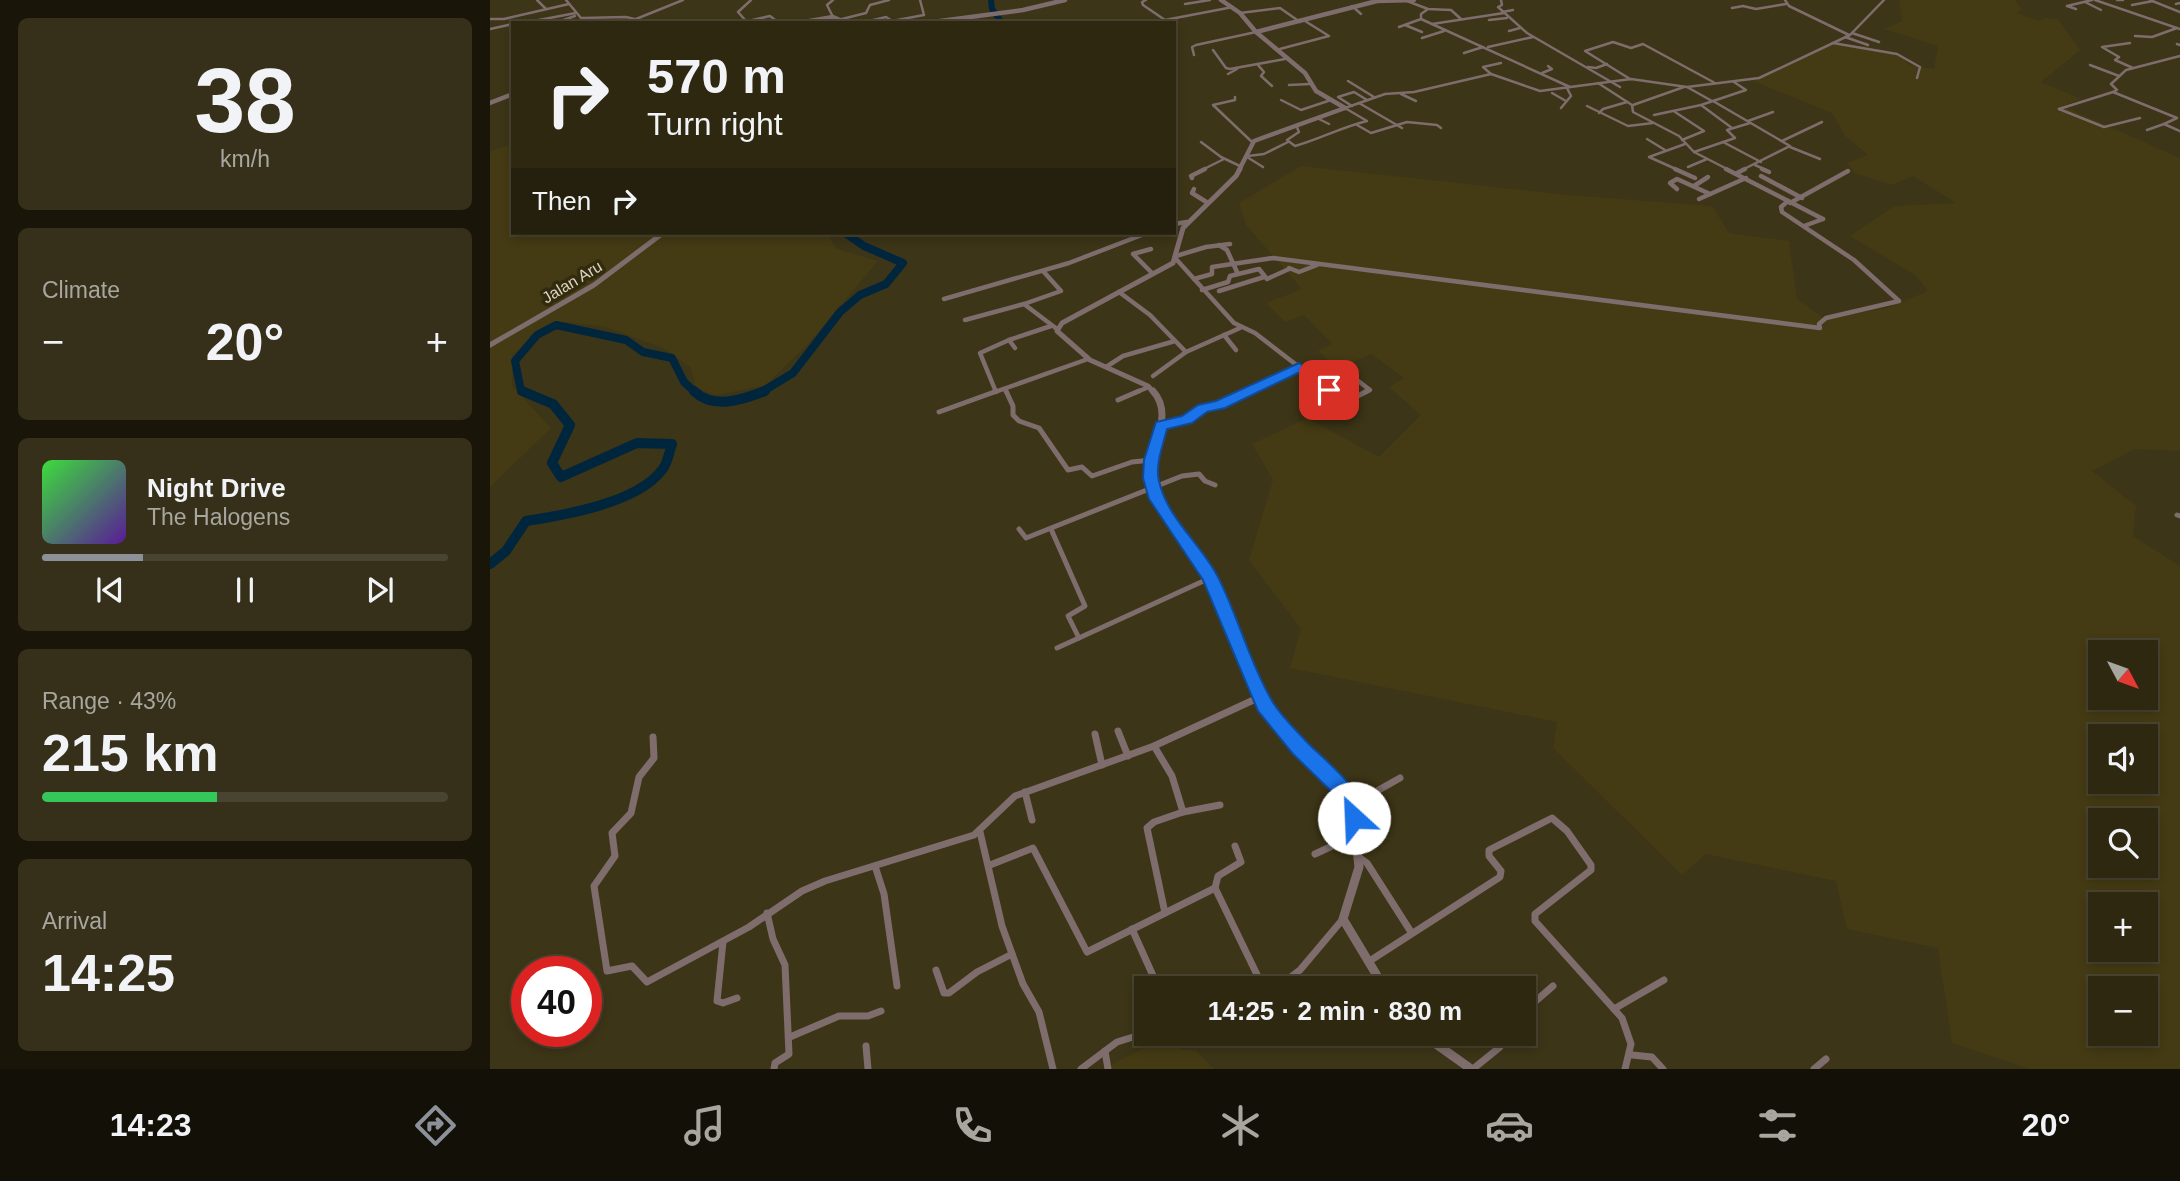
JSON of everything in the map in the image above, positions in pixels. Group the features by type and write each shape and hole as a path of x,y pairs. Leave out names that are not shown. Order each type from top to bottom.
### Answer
{"street":[{"path":"537,0 546,9"},
{"path":"636,19 683,0"},
{"path":"751,0 738,12 746,21 770,16 776,21"},
{"path":"833,0 827,5 833,17"},
{"path":"842,19 866,13 870,5 889,0"},
{"path":"869,21 886,17 892,21 924,15 920,0"},
{"path":"944,21 1065,0"},
{"path":"1153,5 1148,0 1142,2 1165,20 1241,3"},
{"path":"1185,4 1210,0"},
{"path":"1221,0 1232,6 1285,59 1305,73 1311,84 1331,100 1348,107"},
{"path":"1194,55 1192,47 1196,45 1302,22 1352,6 1377,1 1414,0"},
{"path":"1501,0 1502,5 1498,7 1520,28 1620,87"},
{"path":"1598,83 1633,105 1686,87 1766,76 1851,34 1884,0"},
{"path":"2076,9 2067,6 2094,0 2179,28"},
{"path":"2117,0 2123,0"},
{"path":"1407,1 1428,9 1451,10 1461,19"},
{"path":"2132,5 2152,1 2179,11"},
{"path":"490,19 505,19 568,2 582,18 642,21"},
{"path":"1738,3 1756,9 1785,2 1851,34 1879,42"},
{"path":"2085,2 2101,10"},
{"path":"1352,6 1361,14"},
{"path":"1732,8 1743,6"},
{"path":"1240,13 1280,8 1329,36 1276,50"},
{"path":"1421,19 1421,13 1428,9"},
{"path":"1432,24 1513,10"},
{"path":"2172,13 2179,11"},
{"path":"535,21 577,14"},
{"path":"560,21 577,14"},
{"path":"810,21 833,17 844,21"},
{"path":"1489,20 1507,18"},
{"path":"957,21 962,19"},
{"path":"1399,27 1421,19 1542,73 1568,87 1571,94 1561,108"},
{"path":"1302,22 1321,37"},
{"path":"490,29 511,24"},
{"path":"1405,25 1422,32"},
{"path":"1509,31 1520,28"},
{"path":"2135,36 2152,37 2179,28"},
{"path":"1422,38 1444,31"},
{"path":"1464,53 1533,37"},
{"path":"1845,37 1868,45"},
{"path":"1631,79 1586,51 1613,42 1631,48 1643,44 1715,83"},
{"path":"1833,43 1902,55 1920,67 1917,78"},
{"path":"2130,43 2102,47 2120,57 2115,61 2133,68"},
{"path":"1213,50 1226,68 1237,69 1285,59"},
{"path":"2140,118 2104,127 2059,109 2117,90 2111,84 2133,68 2180,57"},
{"path":"1501,63 1483,67 1492,74 1537,91 1631,79 1686,87 1790,147 1820,159"},
{"path":"1585,68 1607,64"},
{"path":"1258,65 1264,72 1261,76 1272,86"},
{"path":"2091,65 2119,76"},
{"path":"1542,73 1552,69 1548,66"},
{"path":"1228,74 1237,69"},
{"path":"1252,142 1374,97 1414,92 1492,74"},
{"path":"1348,81 1374,97"},
{"path":"1654,115 1674,112 1746,90 1734,82"},
{"path":"1289,85 1311,84"},
{"path":"1288,142 1301,146 1345,126 1367,121 1338,97 1354,92 1367,100"},
{"path":"1398,92 1416,101"},
{"path":"2113,92 2178,120"},
{"path":"1552,93 1566,101"},
{"path":"490,103 511,95"},
{"path":"1234,97 1235,100 1213,105 1252,142"},
{"path":"1281,100 1299,110 1331,100"},
{"path":"1599,113 1627,102"},
{"path":"1359,103 1402,128"},
{"path":"1318,104 1330,113"},
{"path":"1701,104 1732,128"},
{"path":"1633,105 1632,111 1684,142 1694,152 1823,220 1804,226"},
{"path":"1587,106 1628,126 1653,122"},
{"path":"1674,112 1704,131 1649,157 1695,178"},
{"path":"1694,152 1736,137 1727,130 1773,112"},
{"path":"1317,118 1329,124"},
{"path":"2147,130 2178,120"},
{"path":"1357,125 1372,133 1411,122 1441,128"},
{"path":"1782,141 1822,122"},
{"path":"2143,123 2155,127"},
{"path":"2164,124 2180,131"},
{"path":"1247,157 1259,155 1288,142 1287,139 1299,131 1297,125"},
{"path":"1647,139 1665,150"},
{"path":"1200,142 1224,159 1242,167"},
{"path":"996,392 980,353 1009,340 1054,327 1152,273 1169,267 1176,257 1178,238 1187,222 1230,183 1242,167 1252,142"},
{"path":"1723,142 1760,162"},
{"path":"1737,173 1790,147"},
{"path":"1247,157 1263,167"},
{"path":"1192,178 1191,176 1203,168 1224,159"},
{"path":"1688,167 1707,159"},
{"path":"1755,165 1769,173"},
{"path":"1194,279 1212,275 1212,267 1261,258 1821,328 1819,324 1826,318 1899,301 1861,265 1781,211 1781,207 1789,202 1802,198 1848,171"},
{"path":"1761,176 1802,198"},
{"path":"1694,186 1708,177"},
{"path":"1699,199 1746,178"},
{"path":"1677,189 1670,183 1676,179 1710,194"},
{"path":"1194,189 1192,193 1208,203"},
{"path":"1176,224 1187,222"},
{"name":"Jalan Aru","path":"490,345 594,285 660,235"},
{"path":"944,299 1043,271 1142,235"},
{"path":"1128,240 1133,254 1152,273"},
{"path":"1176,257 1230,244"},
{"path":"1219,245 1227,250 1237,272"},
{"path":"1133,254 1151,249"},
{"path":"1176,257 1202,289 1240,328 1255,333 1329,390 1343,404 1370,390 1357,380 1329,390"},
{"path":"1289,269 1293,262"},
{"path":"1219,291 1264,277 1270,279 1279,271 1303,271 1317,265"},
{"path":"1202,289 1228,282 1231,275 1237,272 1259,269 1264,277"},
{"path":"965,320 1024,304 1061,290 1043,271"},
{"path":"1119,292 1150,315 1186,352"},
{"path":"1024,304 1054,327 1065,341 1088,359 1149,387 1161,404 1161,426 1152,460 1152,489 1210,578 1260,696 1279,725 1338,784 1352,805 1360,858 1357,876 1342,919 1292,976"},
{"path":"1153,376 1186,352 1240,328"},
{"path":"1224,335 1236,350"},
{"path":"1009,340 1015,348"},
{"path":"1105,368 1124,356 1175,341"},
{"path":"939,412 1088,359"},
{"path":"1161,426 1187,420 1203,408 1220,405 1299,367"},
{"path":"1118,400 1149,387"},
{"path":"1005,389 1014,408 1013,415 1018,421 1039,428 1068,470 1082,467 1089,475 1095,475 1132,462 1152,460"},
{"path":"1019,529 1026,538 1182,476 1199,474 1205,481 1215,485"},
{"path":"1051,529 1085,606 1068,616 1079,638"},
{"path":"1057,648 1210,578"},
{"path":"653,737 654,758 638,779 635,809 632,816 612,833 615,856 594,886 607,971 632,967 647,982 723,942 813,886 980,832 993,821 999,807 1009,799 1153,746 1260,696"},
{"path":"1118,731 1128,756"},
{"path":"1095,734 1102,765"},
{"path":"1153,746 1171,776 1183,813"},
{"path":"1352,805 1400,778"},
{"path":"1025,792 1032,820"},
{"path":"1165,913 1147,828 1154,822 1220,805"},
{"path":"1368,962 1500,877 1501,871 1487,853 1492,847 1552,818 1567,831 1591,864 1591,870 1535,914 1535,921 1614,1009 1628,1030 1632,1055 1625,1069"},
{"path":"980,832 1002,926 1030,1001 1039,1012 1054,1069"},
{"path":"1315,854 1327,849 1336,840 1356,835"},
{"path":"1235,846 1241,862 1218,876 1215,888 1258,976"},
{"path":"989,865 1033,848 1053,891 1087,951 1215,888"},
{"path":"1360,858 1367,863 1411,932"},
{"path":"874,866 884,894 897,986"},
{"path":"767,913 773,939 785,965 784,994 788,1003 790,1037 789,1054 775,1063 774,1069"},
{"path":"1342,919 1377,976"},
{"path":"1132,929 1153,976"},
{"path":"723,942 717,1001 723,1003 737,998"},
{"path":"936,971 944,993 949,993 977,972 1012,954"},
{"path":"1614,1009 1664,980"},
{"path":"1536,1001 1553,986"},
{"path":"790,1037 839,1016 868,1016 881,1011"},
{"path":"1080,1068 1117,1042 1134,1037"},
{"path":"866,1046 869,1069"},
{"path":"1439,1046 1472,1069 1500,1046"},
{"path":"1105,1051 1108,1069"},
{"path":"1632,1055 1652,1057 1663,1069"},
{"path":"1814,1069 1826,1059"}],"shaded area":[{"path":"1899,0 2015,0 2022,9 2017,13 2038,21 2045,18 2058,19 2080,50 2041,82 2081,99 2063,106 2180,158 2180,451 2135,449 2092,471 2136,506 2133,536 2180,566 2180,1069 2030,1069 1952,1043 1938,948 1847,929 1836,881 1706,854 1682,875 1553,748 1557,722 1290,668 1301,629 1249,560 1273,480 1252,444 1307,418 1379,457 1421,415 1389,387 1404,378 1372,354 1337,368 1318,351 1332,344 1304,315 1285,322 1266,303 1302,289 1246,225 1239,203 1301,166 1568,195 1712,206 1729,233 1789,241 1797,299 1825,319 1887,308 1928,291 1915,275 1850,236 1895,206 1956,203 1913,176 1892,185 1855,173 1846,163 1868,155 1845,136 1832,113 1753,81 1830,44 1897,54 1910,65 1934,69 1938,46 1884,29 1902,21"},
{"path":"511,145 511,235 827,235 837,249 878,261 807,345 766,385 716,395 696,388 691,368 663,348 606,327 567,322 536,332 512,356 512,386 551,428 490,487 490,151"},
{"path":"1148,1046 1165,1046 1196,1051 1214,1069 1103,1069"}],"waterway":[{"path":"991,0 992,9 1001,21"},
{"path":"761,392 793,373 840,312 860,295 886,284 903,263 864,246 848,235"},
{"path":"526,393 521,391 515,361 537,335 556,325 626,340 643,352 672,358 684,382 696,393"},
{"path":"490,564 506,551 526,521 599,506 636,491 651,481 664,467 672,444 637,443 561,477 552,463 570,425 553,404 522,391"},
{"path":"694,391 702,397 719,402 738,400 761,392"}],"route":[{"path":"1329,390 1299,367 1220,405 1203,408 1187,420 1161,426 1152,460 1151,478 1157,499 1210,578 1265,706 1299,747 1338,784 1352,805 1354,818"}]}
